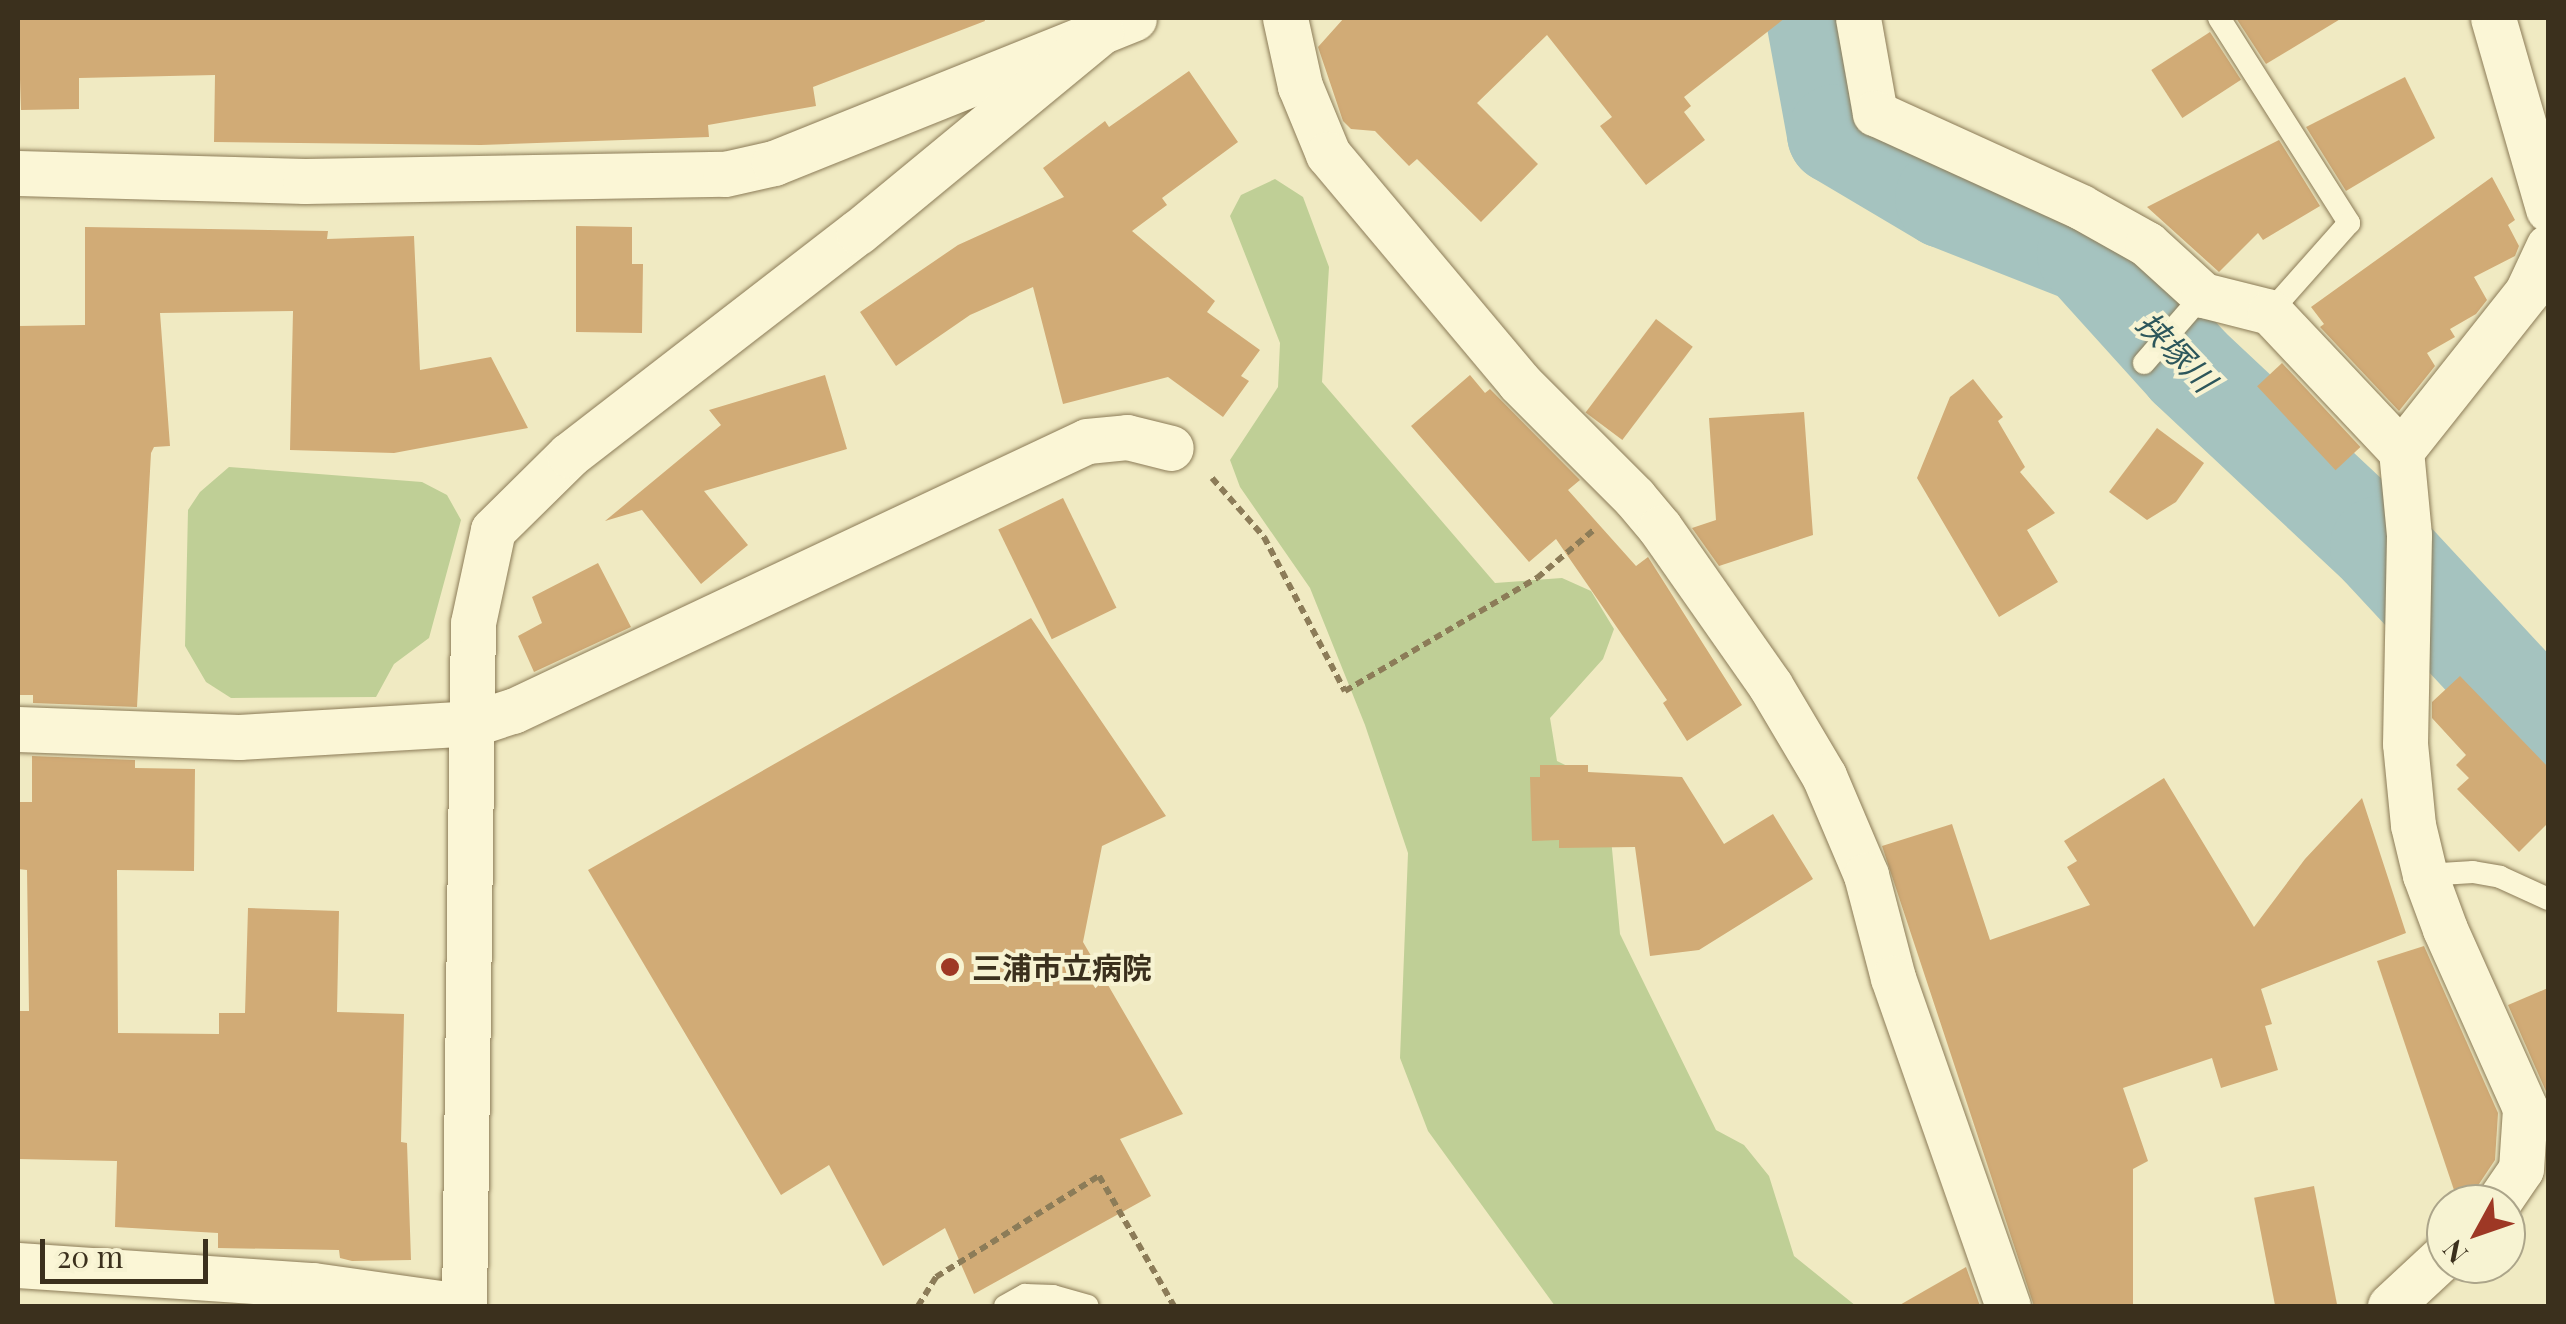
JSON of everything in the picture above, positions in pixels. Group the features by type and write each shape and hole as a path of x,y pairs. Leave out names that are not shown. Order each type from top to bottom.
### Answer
{"street":[{"path":"1285,18 1300,86 1328,154 1518,382 1634,497 1770,685 1824,776 1866,875 1893,978 2008,1306"},
{"path":"1858,18 1875,113 2081,208 2147,244 2190,310 2270,312 2400,450 2409,535 2406,744 2414,826 2424,874 2525,1108 2521,1170 2511,1184"},
{"path":"2493,18 2548,210"},
{"path":"18,173 305,181 725,174 774,163 1117,25"},
{"path":"18,1265 312,1285 462,1306 475,723 473,623 493,530 569,455 1117,25"},
{"path":"2400,450 2527,292 2548,247"},
{"path":"18,728 240,737 475,723 513,711 1087,442 1127,437 1171,448"},
{"path":"2390,1306 2426,1273"}],"lane":[{"path":"2219,18 2349,224 2270,312"},
{"path":"2144,364 2190,310"},
{"path":"2424,874 2473,872 2500,877 2548,899"},
{"path":"1005,1306 1025,1296 1053,1296 1088,1306"}],"path":[{"path":"1171,448 1203,467 1264,537 1345,691 1537,578 1634,497"},
{"path":"918,1306 936,1277 1099,1176 1174,1306"}],"green space":[{"path":"1275,179 1303,197 1329,267 1322,382 1495,583 1562,578 1591,591 1614,629 1603,659 1550,718 1557,761 1606,785 1620,934 1716,1130 1744,1145 1769,1176 1794,1256 1856,1306 1555,1306 1428,1131 1400,1058 1408,853 1365,725 1310,588 1240,487 1230,460 1278,387 1280,343 1230,216 1241,195"},
{"path":"229,467 422,482 447,495 461,520 429,638 394,664 376,697 231,698 206,682 185,646 188,510 200,492"}],"building":[{"path":"18,18 985,21 813,87 816,106 708,125 709,137 481,145 214,142 215,75 79,78 79,109 21,110"},
{"path":"1344,18 1785,18 1684,97 1691,106 1684,112 1705,140 1646,185 1600,126 1612,117 1547,35 1477,103 1538,164 1481,222 1417,159 1409,166 1375,131 1351,129 1343,121 1318,47"},
{"path":"2236,18 2342,18 2266,64"},
{"path":"2210,32 2241,80 2182,118 2151,70"},
{"path":"1189,71 1238,142 1162,198 1167,205 1132,231 1215,301 1207,312 1260,350 1241,376 1249,381 1223,417 1168,377 1063,404 1033,287 970,315 896,366 860,312 958,245 1064,197 1043,168 1105,121 1109,127"},
{"path":"2405,77 2435,138 2346,191 2306,127"},
{"path":"2279,140 2320,206 2263,240 2258,233 2219,272 2147,207"},
{"path":"2492,177 2515,220 2508,225 2519,246 2515,256 2474,277 2487,300 2476,314 2450,329 2455,337 2427,353 2435,366 2399,411 2320,327 2324,324 2311,307"},
{"path":"576,226 632,227 632,264 643,264 642,333 576,332"},
{"path":"85,227 328,231 327,239 414,236 420,370 491,357 528,428 394,453 290,450 293,311 160,313 170,446 154,447 151,453 137,707 33,703 33,695 18,695 18,326 85,325"},
{"path":"1656,319 1693,347 1622,440 1586,412"},
{"path":"2282,363 2360,447 2336,470 2257,386"},
{"path":"825,375 847,449 704,491 748,545 701,584 642,510 605,521 721,425 709,410"},
{"path":"1470,375 1485,393 1490,389 1580,480 1568,490 1636,566 1648,557 1742,705 1687,741 1663,703 1667,700 1556,539 1529,562 1411,426"},
{"path":"1973,379 2003,417 1998,421 2025,467 2020,472 2055,513 2027,530 2058,582 1999,617 1917,478 1950,397"},
{"path":"1804,412 1813,535 1719,566 1692,528 1716,520 1709,418"},
{"path":"2157,428 2204,463 2176,502 2147,520 2109,492"},
{"path":"1063,498 1116,608 1052,639 998,530"},
{"path":"598,563 631,627 534,672 518,636 542,623 532,597"},
{"name":"三浦市立病院","path":"1031,618 1166,816 1102,846 1083,942 1183,1114 1120,1139 1151,1196 974,1294 945,1228 883,1266 829,1165 781,1195 588,870"},
{"path":"2460,676 2548,767 2548,823 2519,852 2457,789 2469,778 2456,765 2466,755 2432,718 2432,702"},
{"path":"32,756 135,760 135,768 195,769 194,871 117,870 118,1033 219,1034 219,1013 245,1013 248,908 339,911 337,1012 404,1014 401,1142 407,1143 411,1260 352,1261 340,1258 339,1250 218,1248 218,1233 115,1227 117,1161 18,1159 18,1011 29,1011 27,870 18,869 18,802 32,802"},
{"path":"1540,765 1588,765 1588,772 1682,777 1724,844 1773,814 1813,879 1699,950 1650,956 1635,847 1559,848 1559,840 1532,841 1530,777 1540,777"},
{"path":"2164,778 2254,927 2305,859 2362,798 2406,933 2261,989 2272,1024 2265,1026 2278,1070 2221,1088 2212,1058 2123,1088 2148,1161 2133,1169 2133,1306 2034,1306 1882,846 1952,824 1990,940 2090,905 2067,867 2077,861 2064,841"},
{"path":"2424,946 2498,1113 2495,1160 2479,1184 2452,1184 2377,961"},
{"path":"2548,988 2548,1096 2508,1005"},
{"path":"2314,1186 2337,1306 2275,1306 2254,1198"},
{"path":"1966,1267 1980,1306 1898,1306"}],"waterway":[{"name":"挟塚川","path":"1816,18 1837,134 1945,198 2087,254 2189,367 2380,546 2548,727"}],"place":[{"name":"三浦市立病院","path":"950,967"}]}
